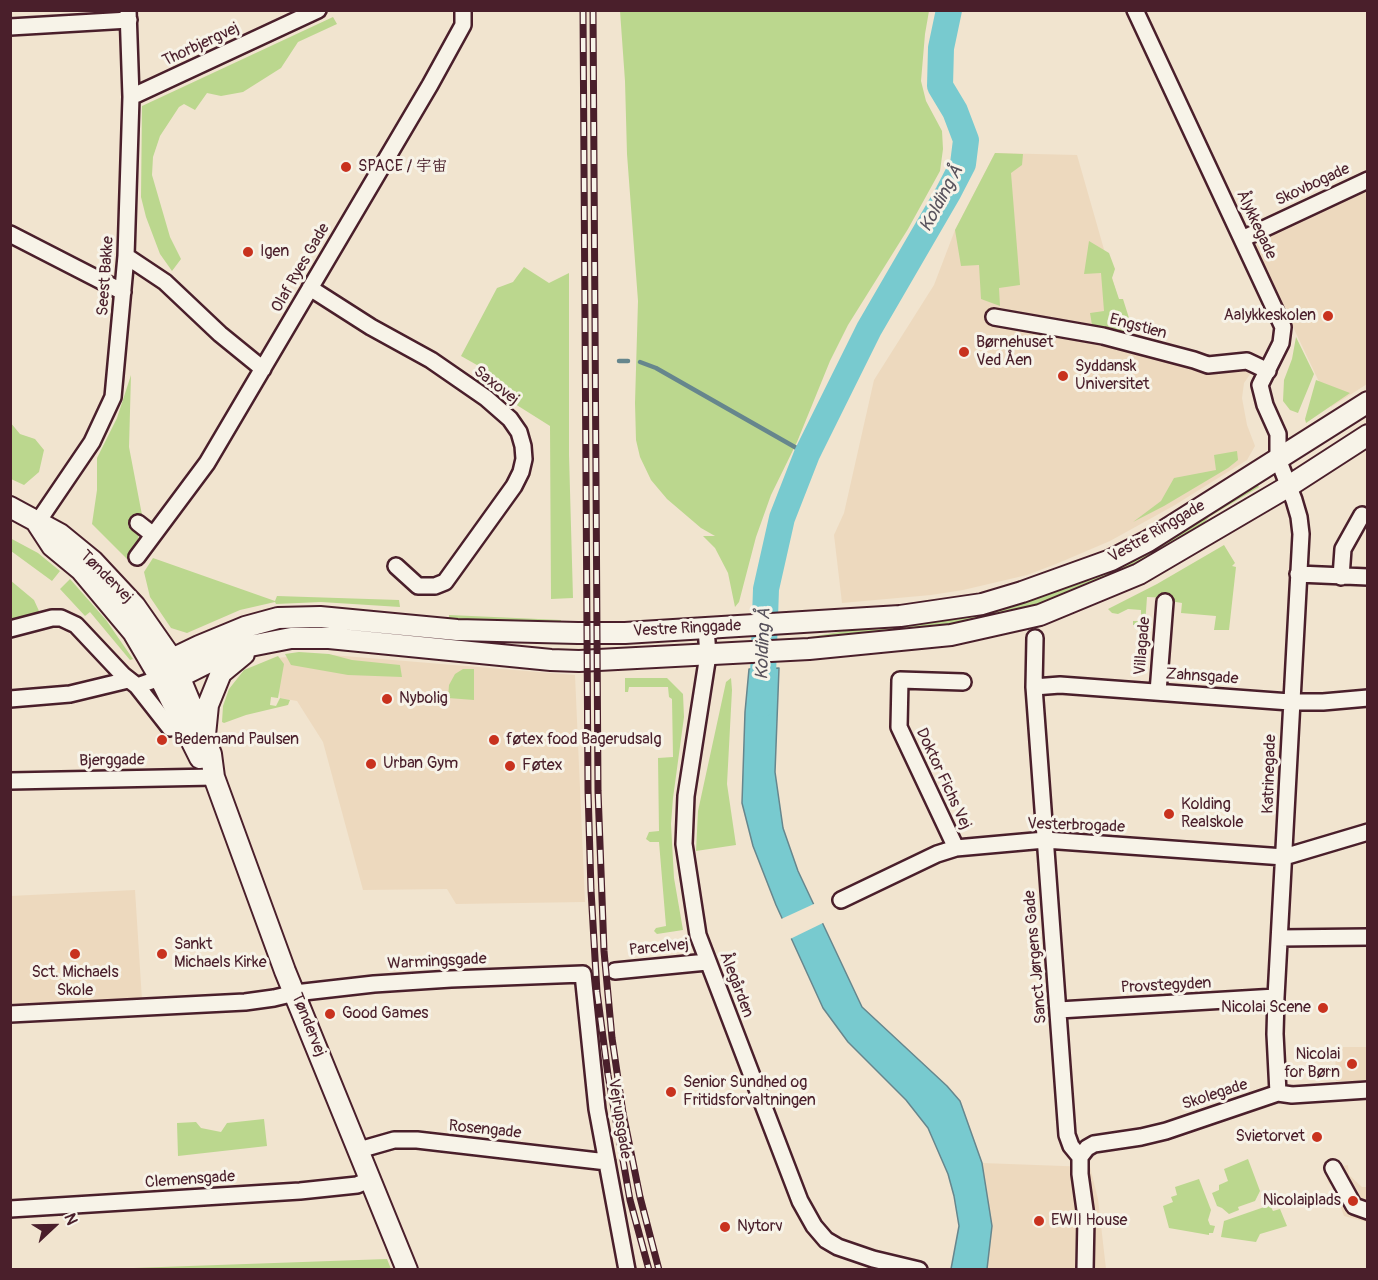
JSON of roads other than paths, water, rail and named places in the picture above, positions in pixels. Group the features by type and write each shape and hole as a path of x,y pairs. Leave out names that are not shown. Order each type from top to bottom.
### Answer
{"main road":[{"name":"Vestre Ringgade","path":"176,668 217,638 278,618 338,618 457,630 578,633 807,622 929,613 982,604 1111,560 1148,541 1368,402"},
{"name":"Vestre Ringgade","path":"176,668 209,662 270,641 291,638 328,638 579,662 809,649 951,635 1040,615 1139,574 1289,486 1368,435"},
{"name":"Tøndervej","path":"10,507 60,534 112,580 147,622 176,668 211,754 214,777 295,993 407,1269"},
{"name":"Tøndervej","path":"37,523 52,546 81,570 133,632 160,678 202,763 214,777"},
{"name":"Vestre Ringgade","path":"204,736 208,705 221,673 244,654 270,641"},
{"path":"160,678 176,668"}],"street":[{"name":"Thorbjergvej","path":"131,96 318,10"},
{"name":"Olaf Ryes Gade","path":"137,557 207,463 463,25 463,10"},
{"name":"Ålykkegade","path":"1135,10 1283,327 1281,343 1260,385 1265,405 1278,434 1278,459"},
{"name":"Seest Bakke","path":"37,523 92,442 112,397 126,256 131,96 128,15"},
{"path":"10,27 128,15"},
{"name":"Skovbogade","path":"1242,238 1368,180"},
{"path":"11,235 123,291"},
{"path":"126,256 165,282 220,334 263,369"},
{"name":"Saxovej","path":"310,288 372,327 431,360 486,398 510,419 519,432 524,459 521,472 514,486 445,582 435,586 418,586 396,566"},
{"name":"Engstien","path":"994,316 1103,336 1208,365 1254,362 1268,371"},
{"name":"Katrinegade","path":"1278,459 1289,486 1300,528 1276,997 1278,1094"},
{"path":"1341,577 1343,549 1362,514"},
{"path":"138,523 152,534"},
{"path":"1298,574 1368,577"},
{"name":"Villagade","path":"1158,692 1165,602"},
{"path":"10,629 52,618 62,618 75,625 132,683 170,728"},
{"name":"Ålegården","path":"706,628 708,655 686,796 684,844 695,919 707,962 800,1201 814,1226 826,1240 838,1247 873,1259 919,1269"},
{"name":"Sanct Jørgens Gade","path":"1035,638 1034,687 1067,1135 1071,1146 1080,1157 1086,1217 1085,1269"},
{"path":"10,699 70,694 160,678"},
{"name":"Doktor Fichs Vej","path":"956,848 899,728 900,680 963,682"},
{"name":"Zahnsgade","path":"1034,687 1060,685 1290,702 1368,698"},
{"name":"Bjerggade","path":"10,781 214,777"},
{"path":"1284,857 1368,832"},
{"name":"Vesterbrogade","path":"841,900 937,854 956,848 1045,840 1284,857"},
{"path":"1280,938 1368,937"},
{"name":"Parcelvej","path":"615,971 707,962"},
{"name":"Warmingsgade","path":"10,1014 245,1002 295,993 439,980 583,974"},
{"name":"Vejrupsgade","path":"583,974 597,1109 627,1269"},
{"name":"Provstegyden","path":"1059,1010 1276,997"},
{"name":"Skolegade","path":"1080,1157 1087,1148 1094,1144 1166,1131 1278,1094 1368,1090"},
{"name":"Rosengade","path":"359,1150 394,1140 417,1140 607,1162"},
{"path":"1333,1168 1354,1206 1368,1211"},
{"name":"Clemensgade","path":"10,1209 300,1191 357,1185 371,1179"}],"water":[{"path":"779,668 775,772 783,828 798,871 862,1007 947,1086 960,1101 982,1163 992,1226 987,1269 951,1269 959,1226 948,1174 928,1128 906,1100 848,1042 823,1008 776,905 753,846 742,803 749,669"}],"waterway":[{"name":"Kolding Å","path":"762,704 766,589 782,518 807,454 869,329 963,164 966,140 955,111 940,86 941,48 949,10"},
{"path":"619,361 628,361"},
{"path":"640,362 656,368 807,454"}],"railway":[{"path":"583,10 588,790 591,890 597,992 608,1075 630,1200 649,1270"},
{"path":"593,10 598,791 604,951 612,1038 623,1113 640,1197 659,1270"}],"place":[{"name":"SPACE / 宇宙","path":"346,167"},
{"name":"Igen","path":"248,252"},
{"name":"Aalykkeskolen","path":"1328,316"},
{"name":"Børnehuset Ved Åen","path":"964,352"},
{"name":"Syddansk Universitet","path":"1063,376"},
{"name":"Nybolig","path":"387,699"},
{"name":"Bedemand Paulsen","path":"162,740"},
{"name":"føtex food Bagerudsalg","path":"494,740"},
{"name":"Urban Gym","path":"371,764"},
{"name":"Føtex","path":"510,766"},
{"name":"Kolding Realskole","path":"1169,814"},
{"name":"Sct. Michaels Skole","path":"75,954"},
{"name":"Sankt Michaels Kirke","path":"162,954"},
{"name":"Nicolai Scene","path":"1323,1008"},
{"name":"Good Games","path":"330,1014"},
{"name":"Nicolai for Børn","path":"1352,1064"},
{"name":"Senior Sundhed og Fritidsforvaltningen","path":"671,1092"},
{"name":"Svietorvet","path":"1317,1137"},
{"name":"Nicolaiplads","path":"1353,1201"},
{"name":"EWII House","path":"1039,1221"},
{"name":"Nytorv","path":"725,1227"}]}
